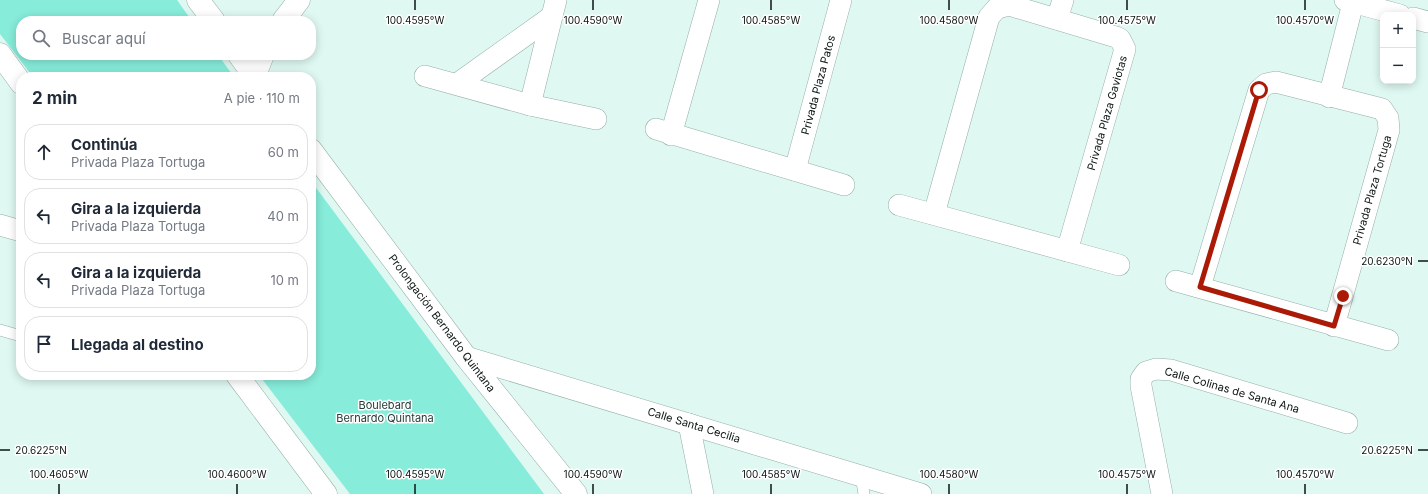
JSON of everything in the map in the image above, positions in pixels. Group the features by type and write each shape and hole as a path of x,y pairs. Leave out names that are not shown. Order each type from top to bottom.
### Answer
{"main road":[{"path":"198,0 210,16"},
{"path":"287,16 299,0"},
{"path":"0,54 16,76"},
{"path":"242,60 250,72"},
{"path":"256,72 261,60"},
{"name":"Prolongación Bernardo Quintana","path":"316,157 466,357 576,494"},
{"path":"242,380 326,494"}],"street":[{"path":"709,0 664,132 844,185"},
{"name":"Privada Plaza Patos","path":"795,170 841,0"},
{"path":"1329,97 1349,1 1389,12"},
{"name":"Privada Plaza Gaviotas","path":"934,214 991,12 1003,5 1060,10 1120,39 1125,49 1067,251"},
{"path":"457,84 554,8"},
{"path":"530,105 554,8"},
{"path":"1416,19 1428,22"},
{"path":"426,76 530,105 596,119"},
{"name":"Privada Plaza Tortuga","path":"1200,287 1259,90 1266,84 1276,82 1329,97 1382,109 1386,113 1390,124 1334,326"},
{"path":"899,205 1119,265"},
{"path":"0,226 16,230"},
{"path":"1176,281 1388,340"},
{"name":"Calle Santa Cecilia","path":"466,357 689,424 862,485 921,494"},
{"name":"Calle Colinas de Santa Ana","path":"1162,494 1141,386 1141,379 1146,372 1156,369 1171,370 1347,422"},
{"path":"689,424 703,494"}],"lane":[{"path":"0,330 16,335"}],"green space":[{"path":"0,0 177,0 188,16 16,16 16,55 0,34"},
{"path":"20,60 222,60 230,72 29,72"},
{"name":"Boulebard Bernardo Quintana","path":"316,188 544,494 350,494 263,380 316,380"}],"route":[{"path":"1259,90 1200,287 1334,326 1343,296"}]}
